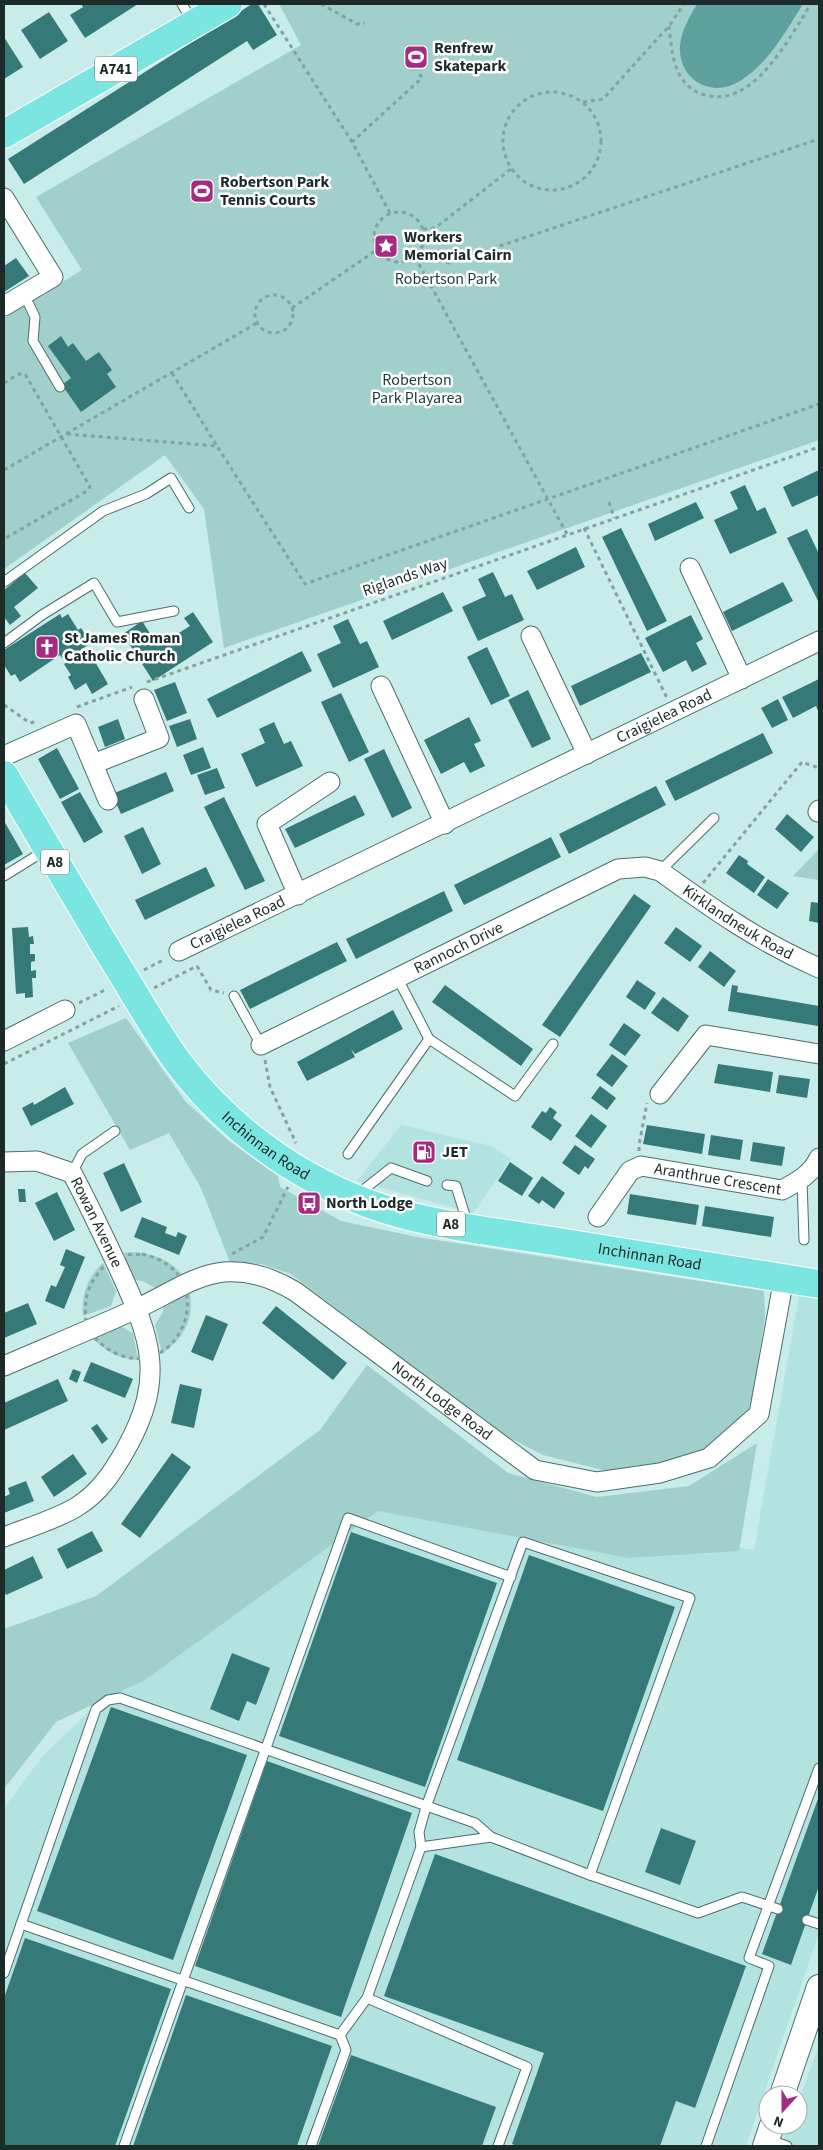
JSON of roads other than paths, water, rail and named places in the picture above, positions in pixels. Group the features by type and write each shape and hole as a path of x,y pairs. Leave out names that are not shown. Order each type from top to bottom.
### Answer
{"main road":[{"name":"A741","path":"4,134 188,14 228,4"},
{"name":"Inchinnan Road","path":"4,775 107,949 177,1061 218,1108 251,1138 304,1173 354,1197 402,1214 468,1228 819,1284"}],"street":[{"path":"4,198 53,277 4,306"},
{"path":"690,568 742,679"},
{"path":"531,636 587,754"},
{"name":"Craigielea Road","path":"179,951 445,824 819,641"},
{"path":"381,686 445,824"},
{"path":"93,764 159,738 144,699"},
{"path":"4,756 76,724 108,800"},
{"name":"Craigielea Road","path":"298,895 267,824 330,782"},
{"name":"Rannoch Drive","path":"261,1045 397,976 618,869 645,867 660,871"},
{"name":"Kirklandneuk Road","path":"660,871 764,942 819,968"},
{"path":"4,1041 65,1010"},
{"path":"660,1094 706,1035 819,1054"},
{"name":"Aranthrue Crescent","path":"598,1217 630,1171 641,1166 782,1190 802,1180 816,1166 819,1158"},
{"name":"Rowan Avenue","path":"4,1162 37,1161 72,1173 137,1308 149,1347 150,1368 149,1389 144,1413 138,1428 114,1471 96,1493 75,1508 4,1537"},
{"name":"North Lodge Road","path":"4,1366 137,1308 202,1277 217,1274 252,1274 276,1279 296,1292 536,1470 597,1482 660,1473 708,1458 759,1414 784,1278"},
{"path":"785,2085 819,1987"}],"lane":[{"path":"24,294 35,317 33,341 60,388"},
{"path":"4,582 104,511 146,494 171,478 189,508"},
{"path":"4,643 42,615 94,583 117,622 174,611"},
{"path":"660,871 714,818"},
{"path":"4,876 48,850"},
{"path":"397,976 429,1039 516,1096 553,1044"},
{"path":"234,996 261,1045"},
{"path":"348,1154 429,1039"},
{"path":"72,1173 82,1154 115,1131"},
{"path":"354,1197 391,1168 427,1181"},
{"path":"802,1180 804,1240"},
{"path":"447,1185 456,1186 468,1228"},
{"path":"124,2146 348,1518 511,1576"},
{"path":"340,2035 368,1998 421,1847 418,1832 426,1807 523,1542 690,1598 590,1876"},
{"path":"4,1973 96,1710 108,1700 120,1698 475,1823 492,1837 590,1876 698,1913 742,1897 778,1909"},
{"path":"706,2146 769,1966 749,1958 819,1768"},
{"path":"421,1847 492,1837"},
{"path":"807,1920 819,1924"},
{"path":"21,1924 340,2035 346,2050 311,2146"},
{"path":"368,1998 527,2067 498,2146"}],"place":[{"name":"Renfrew Skatepark","path":"416,57"},
{"name":"Robertson Park Tennis Courts","path":"202,191"},
{"name":"Workers Memorial Cairn","path":"386,246"},
{"name":"St James Roman Catholic Church","path":"47,647"},
{"name":"JET","path":"424,1152"},
{"name":"North Lodge","path":"309,1203"}],"park label":[{"name":"Robertson Park","path":"446,279"},
{"name":"Robertson Park Playarea","path":"417,389"}]}
